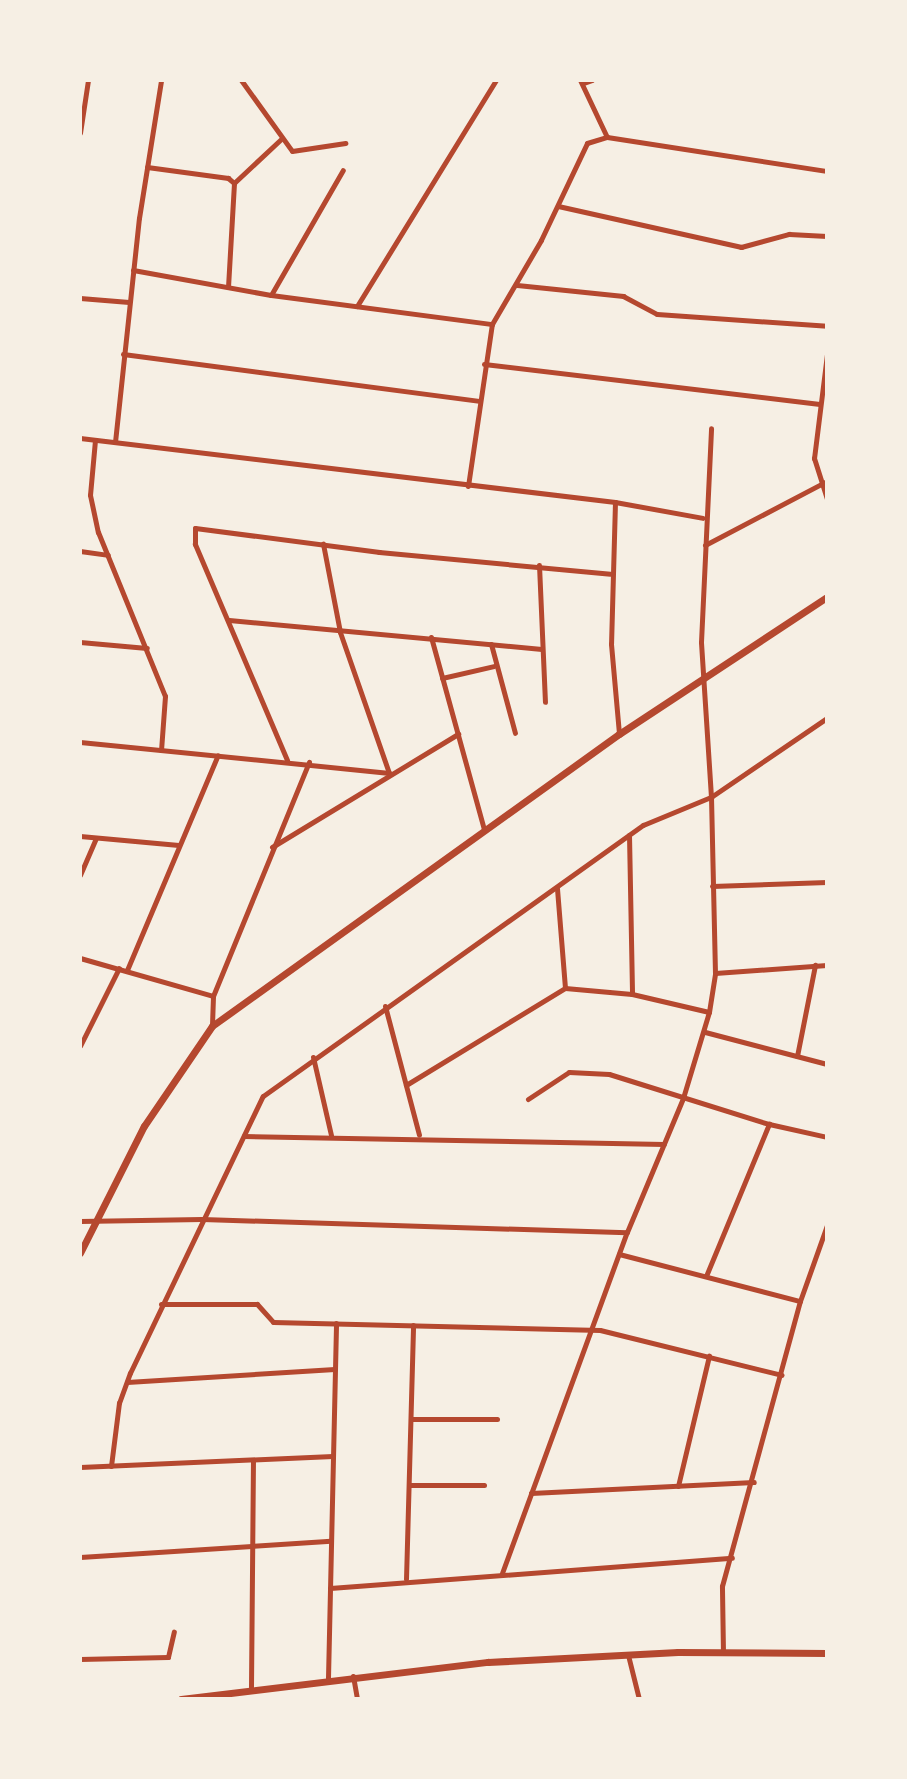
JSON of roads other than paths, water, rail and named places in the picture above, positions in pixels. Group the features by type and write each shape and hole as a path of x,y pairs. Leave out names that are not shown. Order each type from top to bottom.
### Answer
{"street":[{"path":"115,442 133,270 161,80"},
{"path":"241,80 280,140 301,154 345,143"},
{"path":"357,306 496,80"},
{"path":"592,80 582,82 607,137"},
{"path":"80,133 85,81"},
{"path":"468,486 492,324 517,285 587,143 607,137 827,171"},
{"path":"228,287 234,183 280,140"},
{"path":"147,167 228,178 234,183"},
{"path":"271,295 343,170"},
{"path":"558,206 741,247 789,234 827,236"},
{"path":"133,270 271,295 492,324"},
{"path":"517,285 623,296 657,314 827,326"},
{"path":"80,298 129,302"},
{"path":"123,354 479,401"},
{"path":"827,354 814,458 827,499"},
{"path":"484,364 820,404"},
{"path":"502,1573 627,1232 683,1098 709,1012 715,973 711,797 704,675 703,518 711,428"},
{"path":"80,438 615,502 703,518"},
{"path":"95,440 90,495 108,555 165,696 161,750"},
{"path":"705,545 827,481"},
{"path":"615,502 610,574 619,734"},
{"path":"287,760 195,544 195,528 610,574"},
{"path":"323,544 340,632 389,773"},
{"path":"80,551 108,555"},
{"path":"539,565 545,702"},
{"path":"80,1253 144,1126 212,1026 619,734 704,675 827,597"},
{"path":"228,620 542,649"},
{"path":"431,637 484,829"},
{"path":"80,642 148,648"},
{"path":"491,644 494,666 515,733"},
{"path":"442,678 494,666"},
{"path":"111,1466 119,1403 127,1382 161,1304 263,1096 313,1057 629,835 711,797 827,718"},
{"path":"272,847 288,842 389,773 458,734"},
{"path":"80,742 309,762 389,773"},
{"path":"127,970 218,755"},
{"path":"212,1026 213,996 309,762"},
{"path":"629,835 632,994"},
{"path":"80,836 179,845"},
{"path":"80,875 96,838"},
{"path":"712,886 827,882"},
{"path":"557,888 565,988"},
{"path":"80,958 213,996"},
{"path":"797,1056 815,965"},
{"path":"715,973 827,965"},
{"path":"80,1046 119,968"},
{"path":"406,1085 565,988 632,994 709,1012"},
{"path":"385,1006 419,1135"},
{"path":"705,1032 827,1064"},
{"path":"313,1057 331,1135"},
{"path":"528,1099 569,1072 609,1074 769,1124 827,1137"},
{"path":"706,1276 769,1124"},
{"path":"244,1136 419,1135 664,1144"},
{"path":"80,1221 202,1219 627,1232"},
{"path":"723,1654 722,1586 754,1482 800,1301 827,1225"},
{"path":"619,1254 800,1301"},
{"path":"161,1304 257,1304 273,1322 592,1329 782,1375"},
{"path":"328,1678 336,1323"},
{"path":"406,1579 413,1325"},
{"path":"678,1486 709,1356"},
{"path":"127,1382 335,1369"},
{"path":"411,1419 497,1419"},
{"path":"80,1467 333,1456"},
{"path":"251,1687 255,1549 253,1460"},
{"path":"531,1493 754,1482"},
{"path":"410,1485 484,1485"},
{"path":"80,1557 255,1549 331,1541"},
{"path":"330,1588 406,1579 732,1558"},
{"path":"827,1626 827,1691"},
{"path":"80,1659 168,1657 174,1632"},
{"path":"181,1699 353,1675 628,1655 825,1653"},
{"path":"628,1655 639,1699"},
{"path":"353,1675 357,1699"}]}
